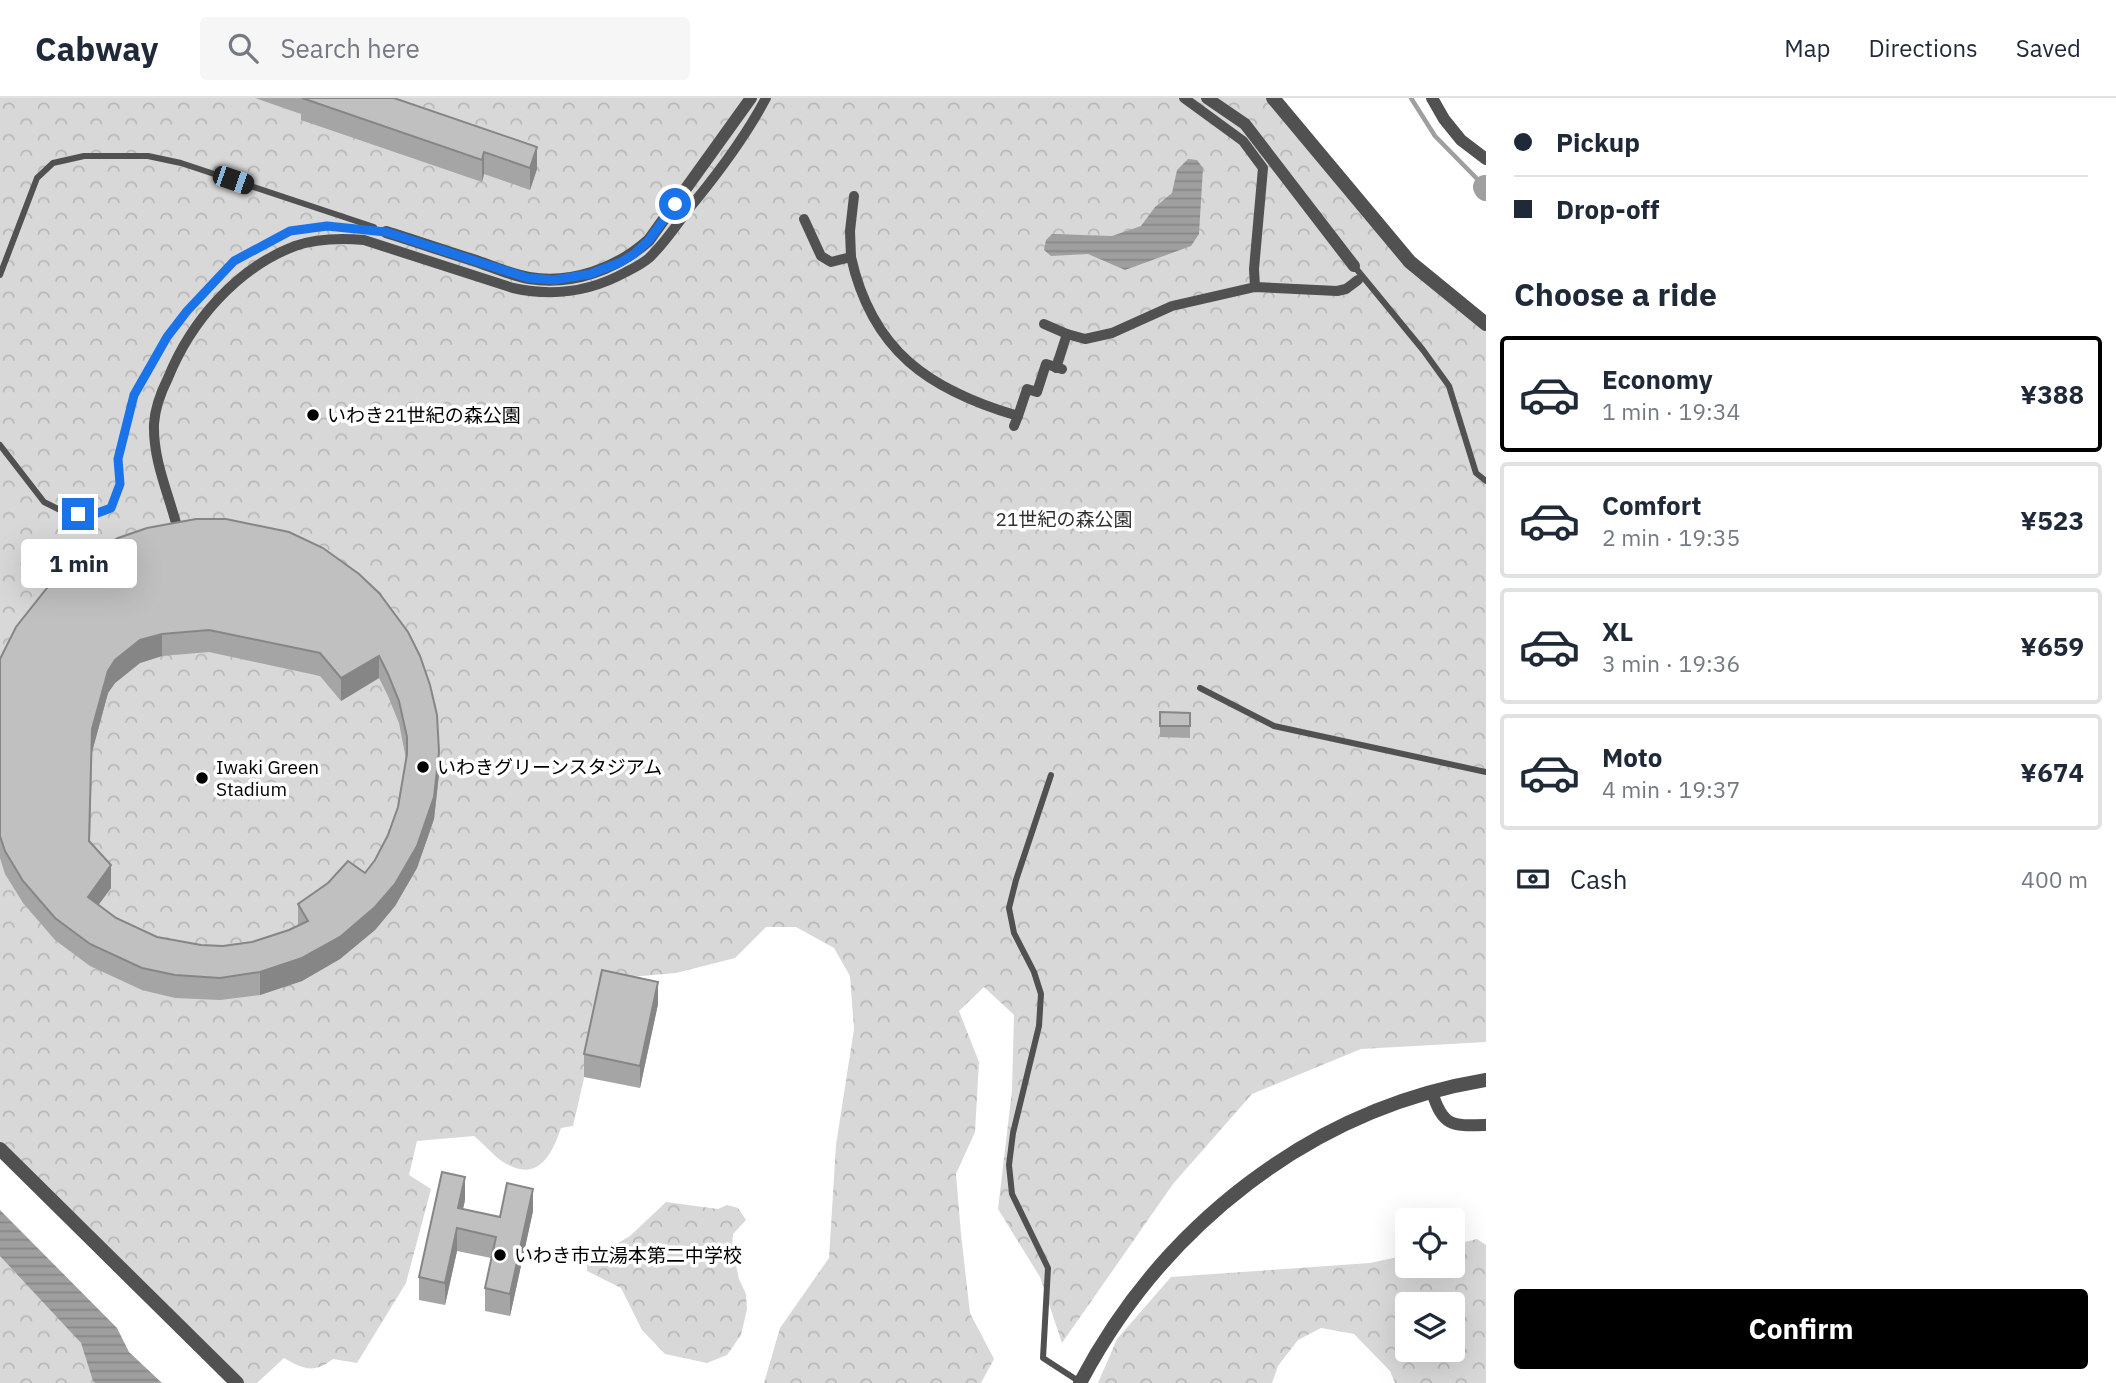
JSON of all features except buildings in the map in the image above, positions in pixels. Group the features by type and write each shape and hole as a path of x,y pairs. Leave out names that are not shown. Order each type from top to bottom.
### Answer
{"street":[{"path":"386,232 528,278 554,280 590,274 634,254 649,240 751,98"},
{"path":"176,523 155,449 155,421 160,396 181,349 197,324 221,296 258,264 296,246 338,237 364,240 531,292 585,290 604,284 642,264 667,237 721,167 766,98"},
{"path":"1184,98 1243,141 1263,168 1254,269 1255,287"},
{"path":"1207,98 1245,124 1354,266"},
{"path":"1273,98 1410,262 1486,324"},
{"path":"1432,98 1461,140 1486,159"},
{"path":"854,196 850,231 851,257 856,281 869,313 905,359 944,387 1016,421 1027,389 1037,393 1046,364 1059,368 1067,334"},
{"path":"804,219 821,256 831,262 851,257"},
{"path":"1044,324 1085,339 1112,334 1172,306 1255,287 1337,291 1346,289 1358,280"},
{"path":"1080,1382 1117,1319 1144,1283 1175,1247 1246,1184 1284,1158 1360,1116 1432,1093 1486,1080"},
{"path":"1432,1093 1438,1113 1446,1120 1458,1125 1486,1125"},
{"path":"0,1149 237,1383"}],"lane":[{"path":"0,275 37,178 53,163 85,156 148,156 181,163 386,232"},
{"path":"0,445 44,502 64,512 92,515 111,508 120,484 118,459 134,395 167,337 187,311 234,261 290,231 327,226 386,232"},
{"path":"0,263 9,251"},
{"path":"1354,266 1449,386 1476,473 1486,481"},
{"path":"1200,688 1273,726 1486,772"},
{"path":"1051,775 1009,908 1014,933 1034,972 1041,995 1039,1026 1013,1133 1009,1165 1012,1194 1048,1268 1043,1358 1080,1382"}],"green space":[{"name":"21世紀の森公園","path":"0,98 1273,98 1410,262 1486,324 1486,1042 1361,1049 1252,1094 1173,1184 1062,1343 1040,1277 998,1209 1012,1090 1014,1015 984,987 959,1011 979,1062 975,1132 956,1174 970,1313 994,1359 981,1383 764,1383 780,1328 829,1258 836,1145 854,1029 850,976 834,948 796,927 766,927 735,958 676,973 607,979 573,1126 561,1128 541,1164 525,1170 515,1168 503,1162 474,1136 417,1141 409,1175 431,1189 406,1283 357,1363 333,1359 320,1367 308,1368 284,1358 257,1383 237,1383 0,1149"},
{"path":"666,1202 718,1209 727,1205 738,1208 746,1220 733,1234 732,1247 739,1279 746,1294 747,1309 741,1335 727,1355 707,1363 665,1354 642,1330 621,1288 587,1271 587,1261 630,1236"},
{"path":"1477,1239 1486,1245 1486,1383 1395,1383 1390,1371 1354,1334 1321,1328 1298,1340 1278,1366 1272,1383 1098,1383 1117,1339 1171,1277 1370,1263 1395,1258 1395,1278 1465,1278 1465,1242"},
{"path":"0,1252 81,1343 99,1383 0,1383"}],"shaded area":[{"path":"1188,159 1197,160 1203,168 1199,234 1191,246 1125,270 1088,254 1051,256 1044,250 1046,240 1052,234 1112,236 1141,226 1155,207 1172,193 1177,170"},
{"path":"0,1210 117,1328 129,1352 162,1383 93,1381 81,1343 0,1256"}],"waterway":[{"path":"1411,98 1435,136 1485,187"}],"place":[{"name":"いわき21世紀の森公園","path":"313,415"},
{"name":"いわきグリーンスタジアム","path":"423,767"},
{"name":"Iwaki Green Stadium","path":"202,778"},
{"name":"いわき市立湯本第二中学校","path":"500,1255"}],"route":[{"path":"78,514 92,515 111,508 120,484 118,459 134,395 167,337 187,311 234,261 290,231 327,226 386,232 528,278 554,280 590,274 634,254 649,240 675,204"}]}
